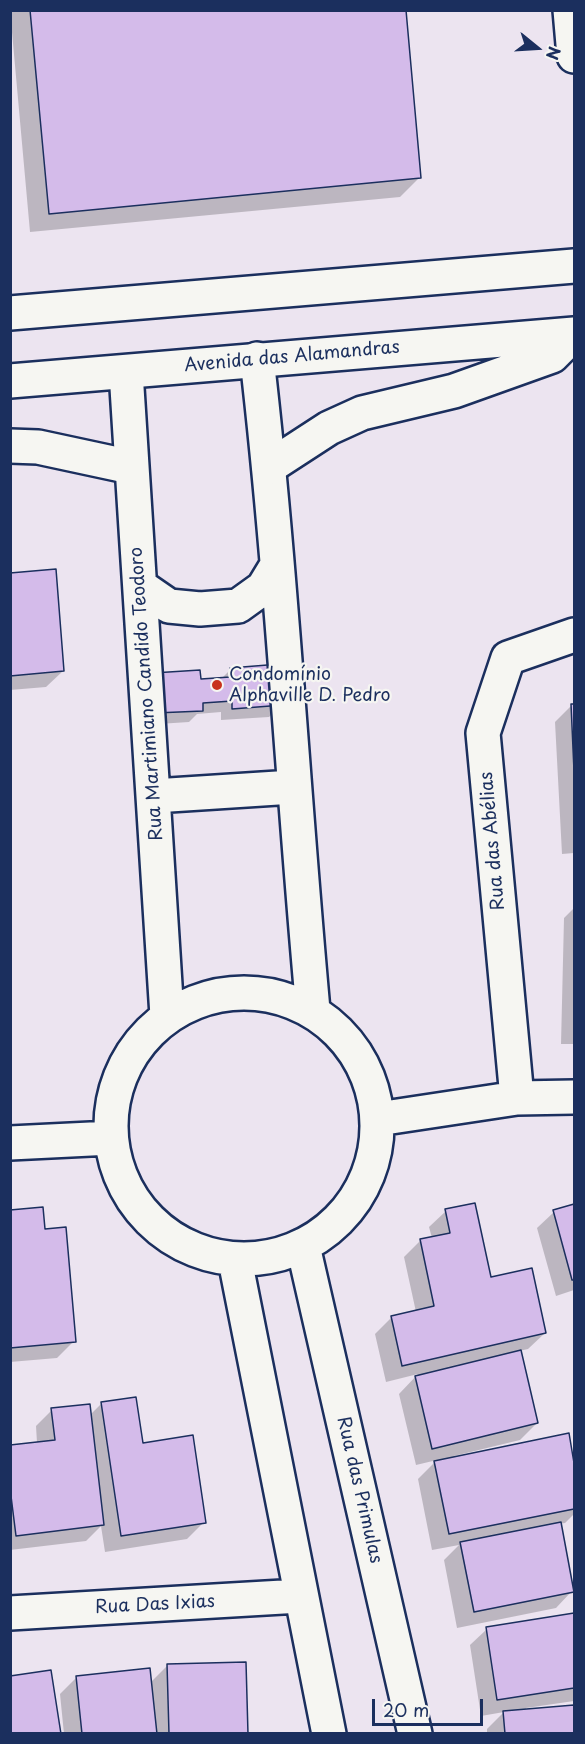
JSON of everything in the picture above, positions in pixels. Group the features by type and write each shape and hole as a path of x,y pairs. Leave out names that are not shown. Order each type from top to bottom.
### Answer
{"street":[{"path":"570,10 574,56"},
{"path":"10,313 574,267"},
{"path":"269,467 329,428 362,413 454,391 552,356 574,334"},
{"name":"Avenida das Alamandras","path":"10,381 257,358 574,334"},
{"path":"257,358 269,467 293,788 313,1010"},
{"name":"Rua Martimiano Candido Teodoro","path":"126,372 166,1017"},
{"path":"10,446 38,447 131,467"},
{"path":"140,586 169,606 200,609 238,606 262,588 277,564"},
{"name":"Rua das Abélias","path":"517,1098 483,733 508,658 574,635"},
{"path":"154,796 293,788"},
{"path":"239,991 277,995 313,1010 346,1038 369,1076 378,1119 374,1158 359,1194 335,1224 303,1246 270,1258 235,1260 198,1252 165,1234 138,1208 120,1175 111,1138 115,1092 134,1050 166,1017 201,999 239,991"},
{"path":"378,1119 517,1098 574,1097"},
{"path":"10,1143 111,1138"},
{"name":"Rua das Primulas","path":"303,1246 415,1734"},
{"path":"235,1260 329,1734"},
{"name":"Rua Das Ixias","path":"10,1613 300,1596"}],"building":[{"path":"30,10 406,10 421,178 49,214"},
{"path":"56,569 64,671 10,676 10,573"},
{"name":"Condomínio Alphaville D. Pedro","path":"280,664 283,705 232,709 232,701 203,703 203,711 155,713 153,673 200,670 201,679 230,677 230,668"},
{"path":"571,704 574,704 574,771"},
{"path":"475,1203 491,1277 532,1268 546,1333 402,1366 391,1316 434,1306 420,1239 450,1233 445,1209"},
{"path":"574,1204 574,1280 572,1280 553,1210"},
{"path":"43,1207 45,1229 66,1227 76,1342 10,1348 10,1210"},
{"path":"521,1350 538,1423 432,1449 415,1376"},
{"path":"136,1397 143,1443 193,1435 206,1523 121,1536 101,1402"},
{"path":"90,1404 104,1525 16,1536 10,1488 10,1445 55,1440 51,1408"},
{"path":"569,1433 574,1463 574,1509 449,1534 434,1461"},
{"path":"561,1522 574,1592 474,1612 460,1542"},
{"path":"574,1613 574,1688 497,1700 486,1627"},
{"path":"246,1662 248,1734 169,1734 167,1664"},
{"path":"150,1668 157,1734 82,1734 76,1676"},
{"path":"51,1670 61,1734 10,1734 10,1676"},
{"path":"574,1705 574,1734 505,1734 503,1711"}],"place":[{"name":"Condomínio Alphaville D. Pedro","path":"217,685"}]}
